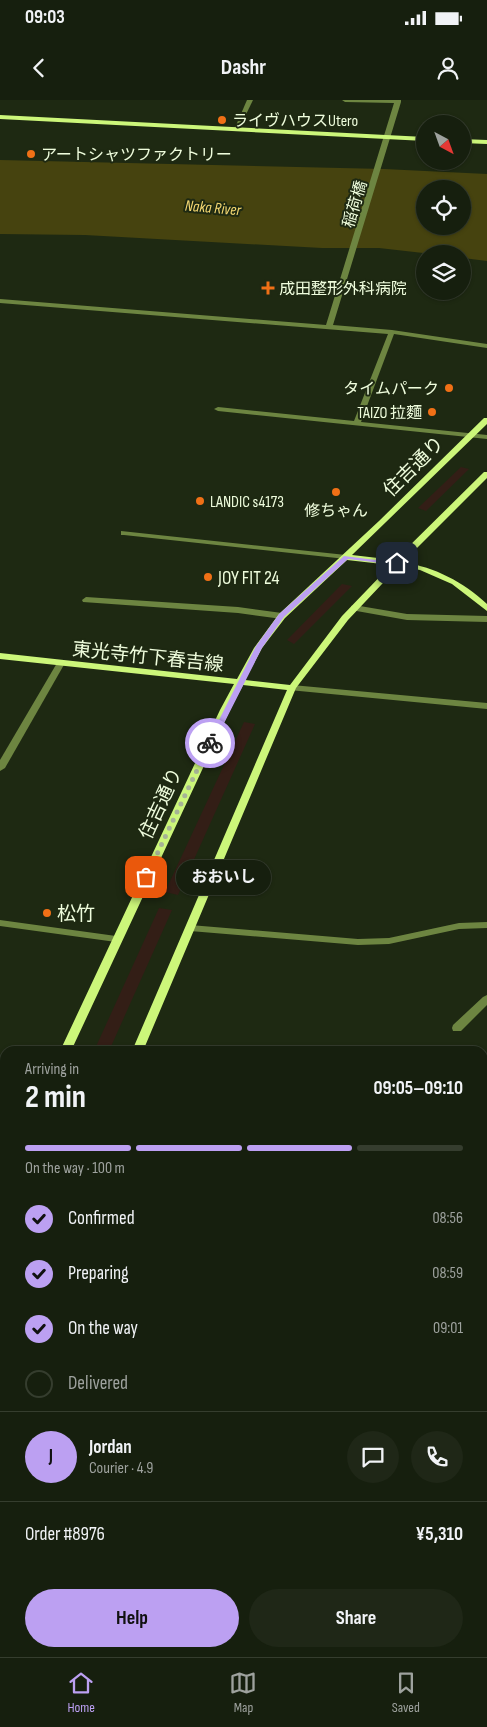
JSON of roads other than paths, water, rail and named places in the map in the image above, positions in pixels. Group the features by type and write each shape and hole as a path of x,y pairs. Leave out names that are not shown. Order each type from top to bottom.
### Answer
{"street":[{"path":"236,129 250,100"},
{"path":"345,100 398,101"},
{"name":"稲荷橋","path":"329,326 380,167 386,137 398,101"},
{"path":"0,117 416,139"},
{"path":"471,141 487,142"},
{"path":"0,301 329,326 392,332 487,346"},
{"path":"356,424 392,332"},
{"path":"218,409 487,438"},
{"name":"住吉通り","path":"66,1046 239,681 258,648 282,616 346,557 487,420"},
{"path":"139,1046 292,688 314,657 354,608 487,474"},
{"path":"124,533 397,563 433,570 458,582 487,608"},
{"path":"86,600 238,610 282,616"},
{"path":"354,608 407,617 487,619"},
{"name":"東光寺竹下春吉線","path":"0,656 292,688"},
{"path":"0,768 61,663"},
{"path":"292,688 487,706"},
{"path":"0,923 116,939"},
{"path":"190,928 358,942 389,941 459,926 487,925"},
{"path":"456,1028 487,998"}],"water":[{"name":"Naka River","path":"0,160 384,169 487,174 487,261 471,259 471,245 416,245 416,252 379,248 322,248 85,235 0,234"}],"place":[{"name":"ライヴハウスUtero","path":"222,120"},
{"name":"アートシャツファクトリー","path":"31,154"},
{"name":"成田整形外科病院","path":"268,288"},
{"name":"タイムパーク","path":"449,388"},
{"name":"TAIZO 拉麵","path":"432,412"},
{"name":"修ちゃん","path":"336,492"},
{"name":"LANDIC s4173","path":"200,501"},
{"name":"JOY FIT 24","path":"208,577"},
{"name":"おおいし","path":"146,877"},
{"name":"松竹","path":"47,913"}]}
